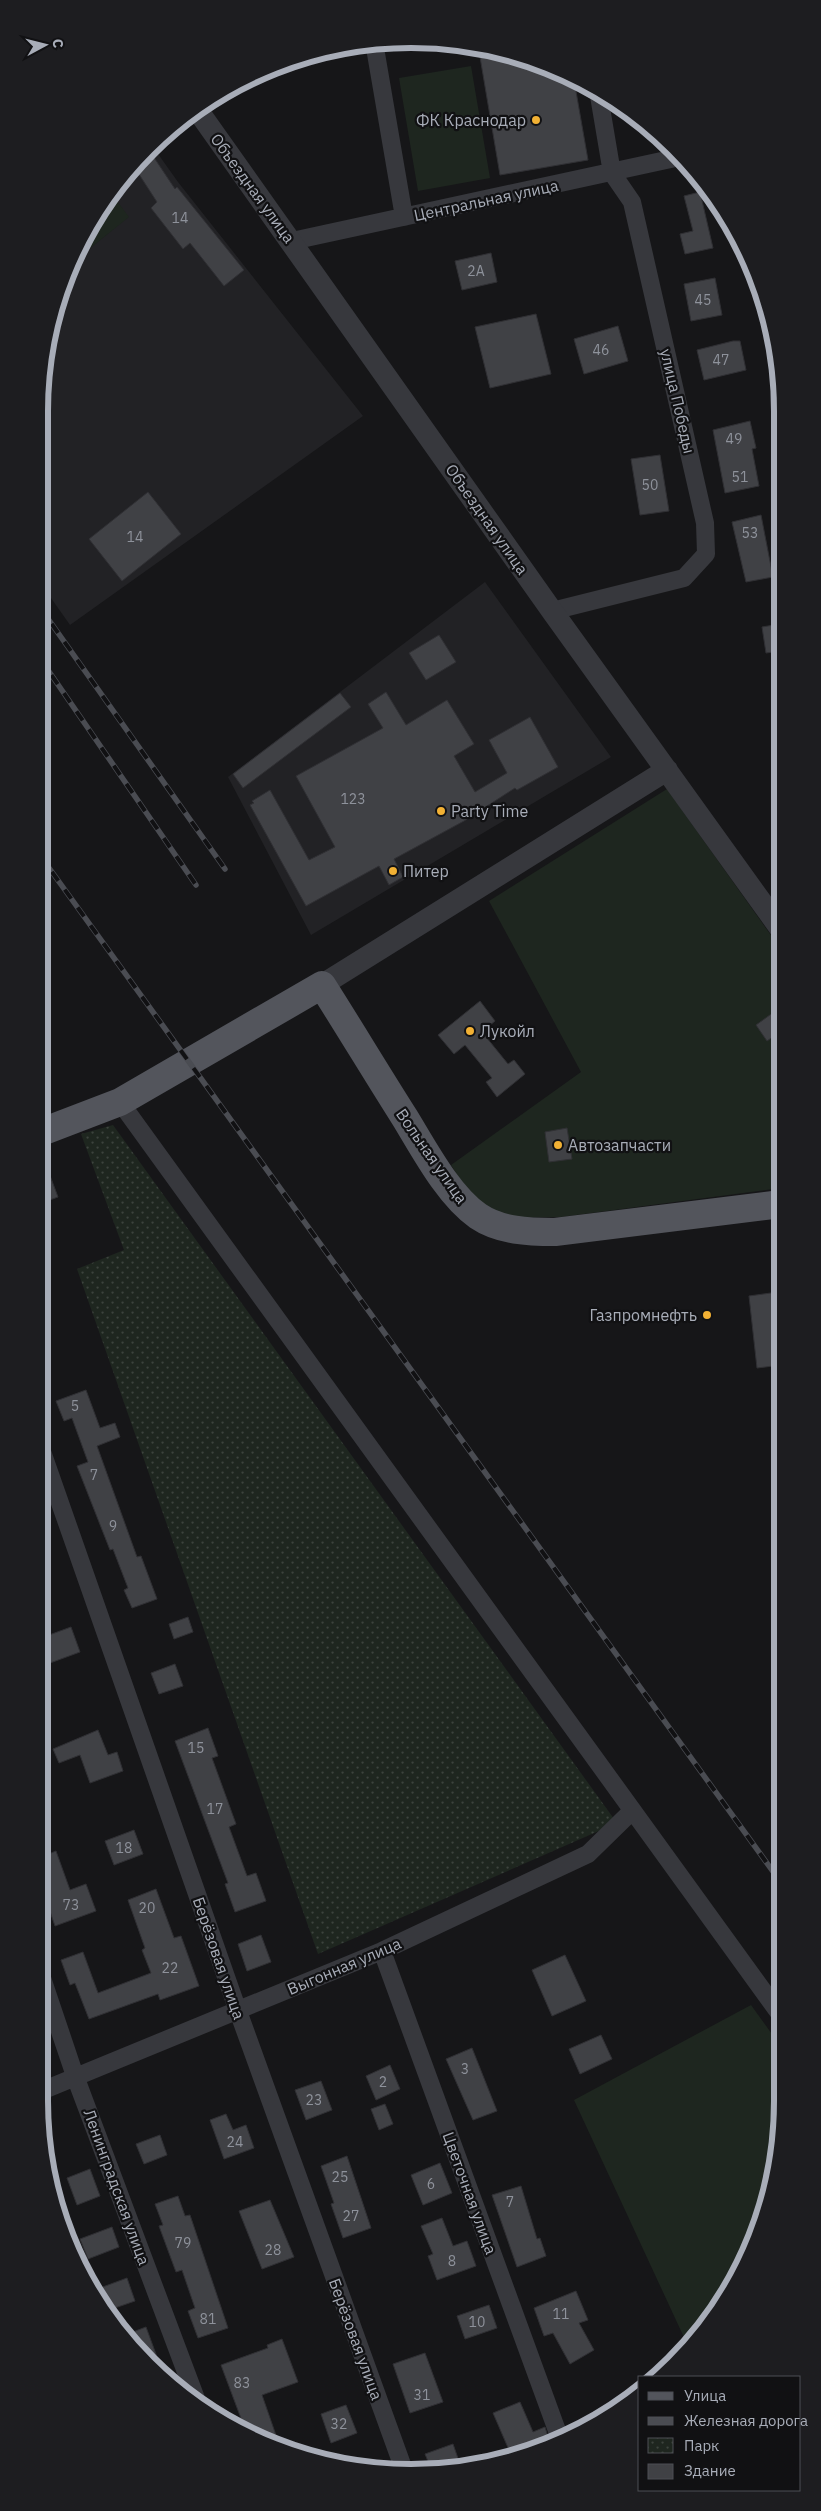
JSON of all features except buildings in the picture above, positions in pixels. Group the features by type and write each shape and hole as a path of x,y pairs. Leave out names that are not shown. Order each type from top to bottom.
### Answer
{"main road":[{"path":"48,1130 120,1102 322,985"},
{"name":"Вольная улица","path":"322,985 424,1149 460,1200 478,1216 526,1232 555,1232 774,1205"}],"street":[{"path":"375,49 404,217"},
{"name":"улица Победы","path":"552,611 684,578 706,554 705,523 632,202 612,173 600,101"},
{"name":"Объездная улица","path":"201,115 552,611 774,920"},
{"name":"Центральная улица","path":"292,241 672,159"},
{"path":"322,985 667,770"},
{"path":"120,1102 774,2006"},
{"name":"Берёзовая улица","path":"48,1469 238,2011 402,2464"},
{"name":"Выгонная улица","path":"48,2088 382,1951 588,1854 632,1811"},
{"name":"Цветочная улица","path":"382,1951 558,2432"},
{"name":"Ленинградская улица","path":"48,1996 75,2076 193,2390"}],"shaded area":[{"path":"156,152 178,182 363,416 70,625 48,594 48,387 54,340 67,294 83,253 128,217 116,200 138,171"},
{"path":"485,582 611,757 311,935 228,777"}],"green space":[{"path":"471,66 490,178 418,191 399,78"},
{"path":"116,200 129,217 83,254 96,229"},
{"path":"667,789 774,940 774,1189 561,1217 500,1218 473,1200 451,1165 581,1072 489,901"},
{"path":"113,1125 617,1823 318,1954 77,1269 124,1250 81,1134"},
{"path":"751,2005 774,2037 773,2124 767,2171 761,2194 746,2239 725,2282 684,2338 574,2100"}],"railway":[{"path":"48,619 225,869"},
{"path":"48,670 196,885"},
{"path":"48,866 774,1873"}],"place":[{"name":"ФК Краснодар","path":"536,120"},
{"name":"Party Time","path":"441,811"},
{"name":"Питер","path":"393,871"},
{"name":"Лукойл","path":"470,1031"},
{"name":"Автозапчасти","path":"558,1145"},
{"name":"Газпромнефть","path":"707,1315"}]}
